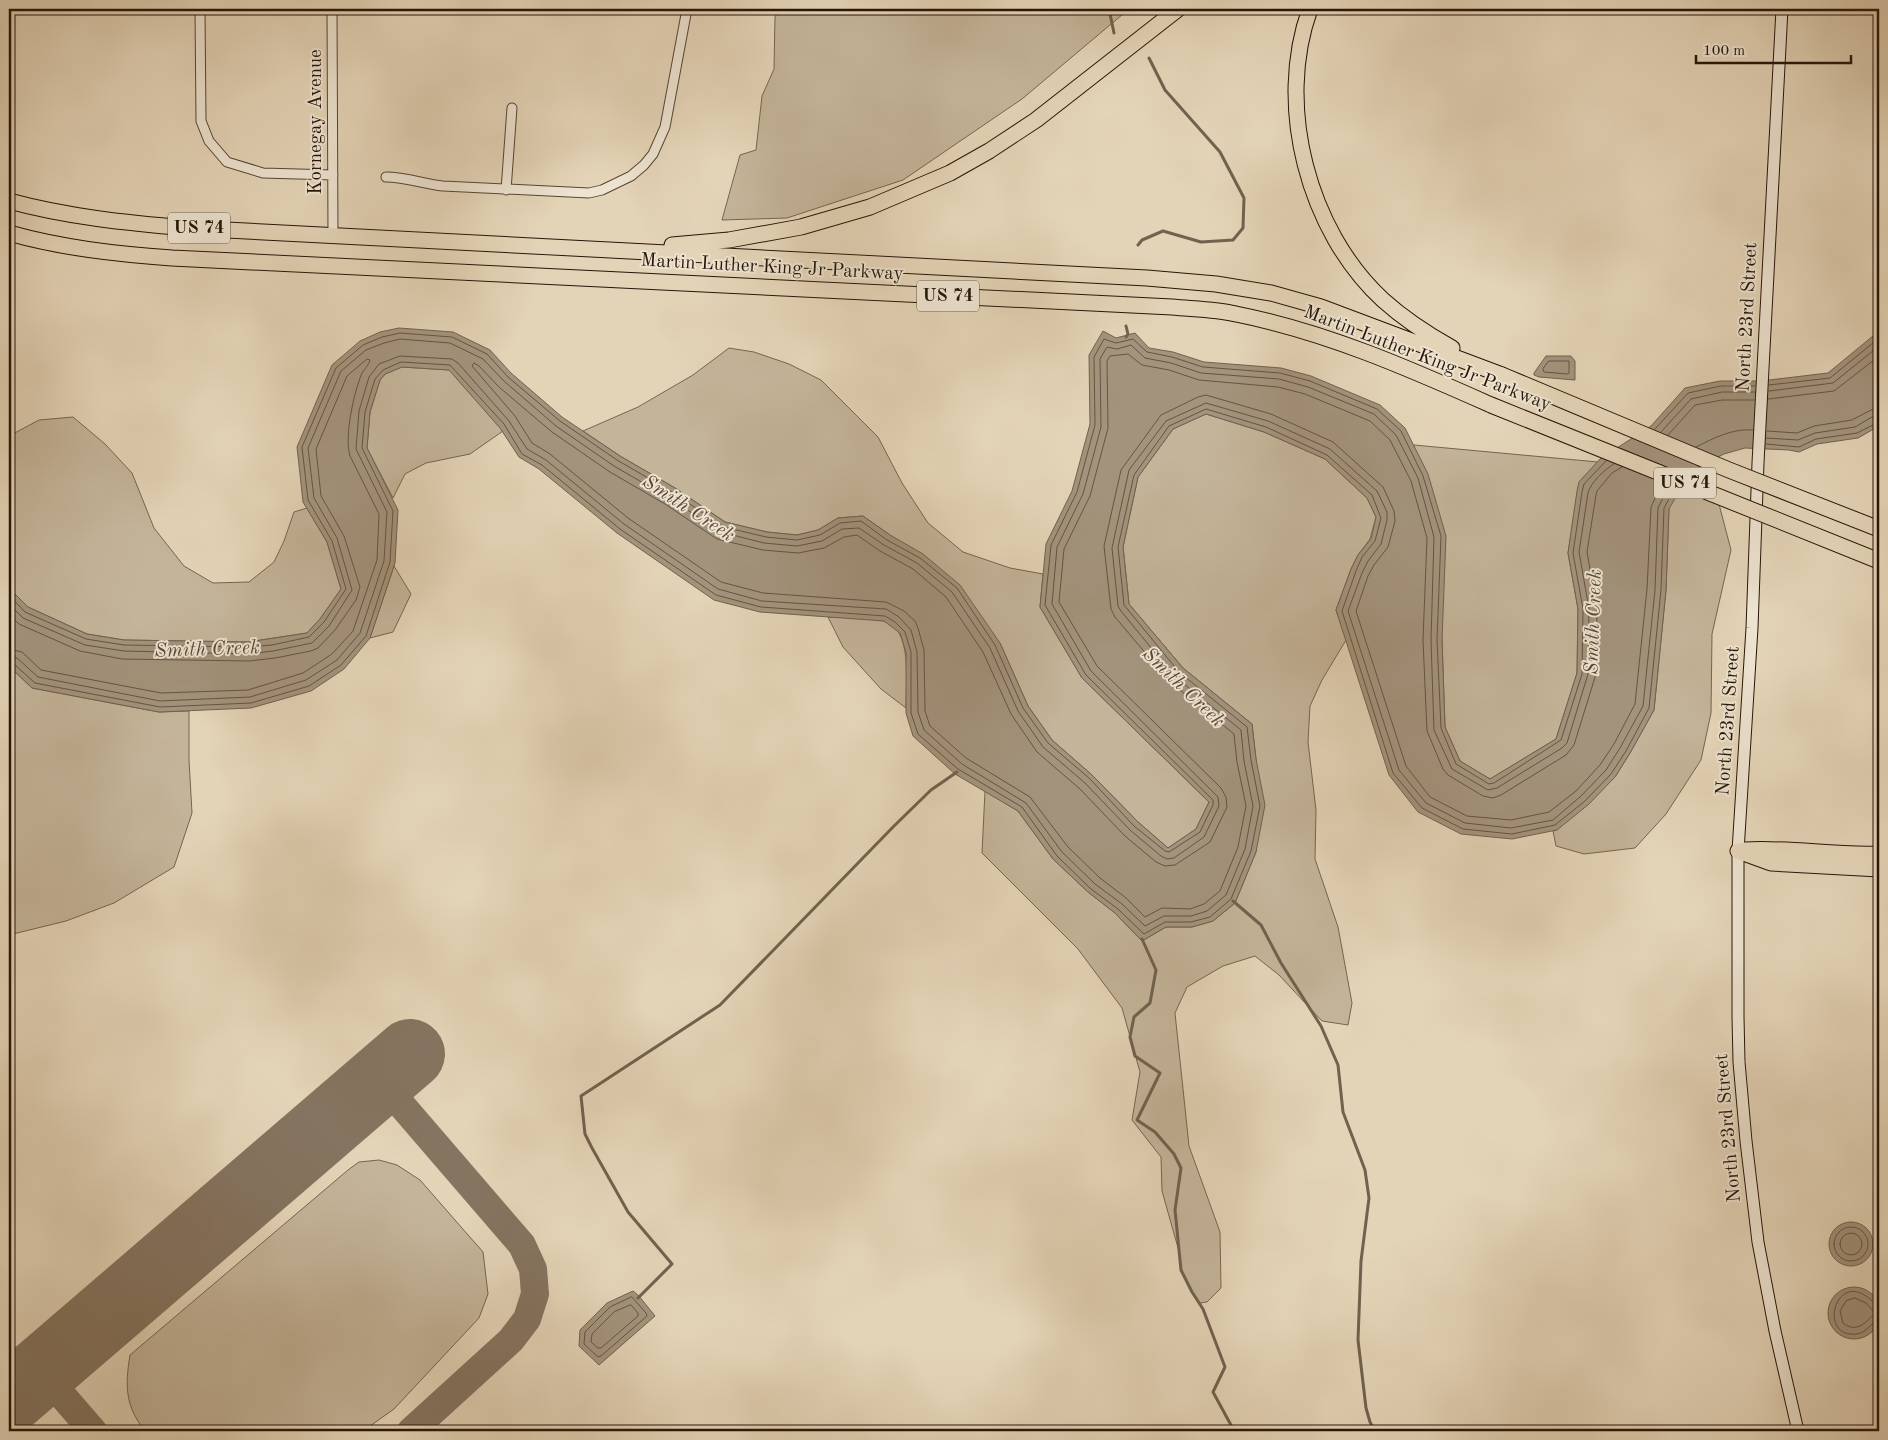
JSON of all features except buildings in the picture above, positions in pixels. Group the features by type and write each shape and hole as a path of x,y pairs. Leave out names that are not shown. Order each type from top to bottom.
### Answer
{"highway":[{"path":"614,249 729,240 763,235 839,217 906,193 950,173 1028,125 1178,9"},
{"path":"1310,9 1299,50 1296,105 1304,160 1313,193 1327,224 1344,252 1382,299 1429,335 1502,374"},
{"name":"Martin Luther King Jr Parkway","path":"9,201 64,214 107,221 188,228 1147,278 1216,284 1271,293 1321,307 1502,374 1729,470 1879,529"},
{"name":"Martin Luther King Jr Parkway","path":"9,233 80,249 172,258 1115,304 1234,313 1290,326 1339,342 1879,561"},
{"path":"1738,851 1770,848 1861,855 1879,854"},
{"path":"1738,851 1771,863 1879,870"}],"main road":[{"name":"North 23rd Street","path":"1782,9 1758,463 1752,628 1738,851 1738,1017 1739,1062 1746,1141 1764,1275 1774,1331 1798,1431"}],"street":[{"path":"200,9 201,120 209,141 227,162 263,173 333,175"},
{"name":"Kornegay Avenue","path":"332,9 333,236"},
{"path":"386,177 403,178 427,185 589,193 617,184 644,165 660,141 665,128 688,9"},
{"path":"506,190 512,108"}],"shaded area":[{"path":"780,9 1129,9 1022,99 903,180 787,218 722,220 740,155 756,150 762,96 774,69 775,17"},
{"path":"729,348 754,352 789,364 821,380 878,437 902,483 928,523 963,552 1010,568 1043,574 1040,607 1082,678 1209,802 1196,829 1168,848 1138,822 1092,775 1052,740 1028,706 1000,643 890,535 863,516 838,518 818,530 797,535 767,532 725,522 675,488 620,456 583,431 638,407 693,375"},
{"path":"402,367 450,370 503,431 470,454 426,463 405,474 393,498 367,448 370,412 380,380 385,374"},
{"path":"1206,414 1264,432 1325,459 1367,498 1376,517 1370,539 1358,555 1351,569 1336,610 1346,640 1322,680 1310,706 1308,742 1316,810 1315,859 1338,927 1352,1003 1348,1025 1322,1021 1279,975 1255,956 1223,966 1187,987 1175,1013 1189,1146 1220,1232 1221,1288 1207,1302 1200,1303 1181,1270 1180,1255 1162,1191 1161,1157 1132,1120 1140,1072 1122,1008 1078,949 982,853 985,791 1018,811 1053,859 1088,892 1115,913 1142,941 1166,927 1192,927 1213,921 1235,903 1256,852 1256,759 1252,724 1183,668 1129,604 1123,547 1138,477 1173,429"},
{"path":"73,417 105,444 132,473 154,528 184,566 213,583 249,582 274,562 294,512 307,508 327,542 341,589 320,619 307,633 248,642 124,640 87,634 28,607 9,588 9,436 39,420"},
{"path":"1414,445 1598,462 1579,482 1568,553 1578,609 1577,673 1556,739 1490,779 1460,761 1445,727 1442,640"},
{"path":"1708,462 1731,550 1712,634 1711,713 1701,760 1666,814 1635,848 1584,854 1556,846 1553,831 1557,830 1615,777 1654,710 1666,590 1669,508 1691,470"},
{"path":"394,566 411,594 393,632 370,638"},
{"path":"828,617 869,619 893,625 899,633 906,658 906,708 881,689 843,647"},
{"path":"9,666 32,688 159,712 189,711 192,813 174,867 114,903 66,921 9,935"},
{"path":"379,1160 397,1165 420,1180 483,1252 488,1294 479,1318 394,1409 363,1431 145,1431 138,1422 128,1395 127,1376 130,1355 348,1170 359,1162"}],"water":[{"name":"Smith Creek","path":"399,328 453,332 490,350 511,373 562,417 620,456 675,488 725,522 767,532 797,535 818,530 838,518 863,516 890,535 923,554 960,585 1000,643 1028,706 1052,740 1092,775 1138,822 1168,848 1196,829 1209,802 1082,678 1040,607 1046,544 1072,491 1090,424 1089,355 1103,331 1116,338 1135,333 1149,348 1173,352 1204,362 1281,368 1311,376 1380,405 1405,428 1428,474 1446,536 1442,640 1445,727 1460,761 1490,779 1556,739 1577,673 1578,609 1568,553 1577,491 1579,482 1600,459 1651,426 1685,388 1720,381 1761,381 1828,373 1879,331 1879,426 1858,438 1817,444 1799,452 1745,448 1724,454 1691,470 1669,509 1666,590 1654,710 1615,777 1589,804 1557,830 1512,839 1461,834 1418,812 1389,775 1336,610 1351,569 1358,555 1371,539 1376,517 1367,498 1325,459 1264,432 1206,414 1173,429 1138,477 1123,547 1129,604 1183,668 1252,724 1256,759 1265,805 1256,852 1235,903 1213,921 1192,927 1166,927 1142,941 1115,913 1088,892 1053,859 1018,811 955,774 913,736 906,713 906,652 900,633 884,621 760,612 714,600 617,533 539,469 519,457 500,428 449,370 402,367 385,374 380,380 370,412 367,448 398,510 395,563 370,638 344,669 311,691 251,708 159,712 32,688 9,666 9,588 28,607 87,634 124,640 248,642 307,633 320,619 341,589 327,542 303,502 297,447 332,365 360,341 380,332"},
{"path":"1546,356 1571,356 1575,361 1575,380 1534,375"},
{"path":"1847,1222 1855,1222 1867,1228 1873,1244 1867,1260 1855,1266 1847,1266 1835,1260 1829,1248 1829,1240 1835,1228"},
{"path":"1854,1287 1868,1291 1876,1299 1880,1313 1876,1327 1868,1335 1854,1339 1840,1335 1832,1327 1828,1313 1832,1299 1840,1291"},
{"path":"633,1291 655,1316 599,1365 579,1346 580,1330 607,1303"}],"waterway":[{"path":"1109,9 1114,33"},
{"path":"1138,245 1142,240 1163,231 1201,242 1233,240 1243,228 1244,198 1220,152 1165,90 1149,58"},
{"path":"1126,326 1128,334 1126,337"},
{"path":"638,1298 672,1264 628,1212 592,1148 585,1134 581,1096 720,1005 894,826 931,790 957,772"},
{"path":"1233,901 1261,925 1281,963 1321,1026 1338,1065 1343,1112 1365,1170 1369,1198 1361,1261 1358,1340 1366,1408 1375,1431"},
{"path":"1142,939 1156,970 1150,1003 1134,1017 1130,1037 1135,1056 1160,1073 1137,1120 1155,1132 1174,1154 1181,1168 1175,1210 1181,1270 1203,1309 1225,1367 1213,1392 1232,1427 1230,1431"}],"taxiway":[{"path":"380,1080 522,1245 533,1269 535,1294 527,1319 511,1340 411,1431"},
{"path":"41,1371 93,1431"}],"runway":[{"path":"9,1399 410,1054"}]}
